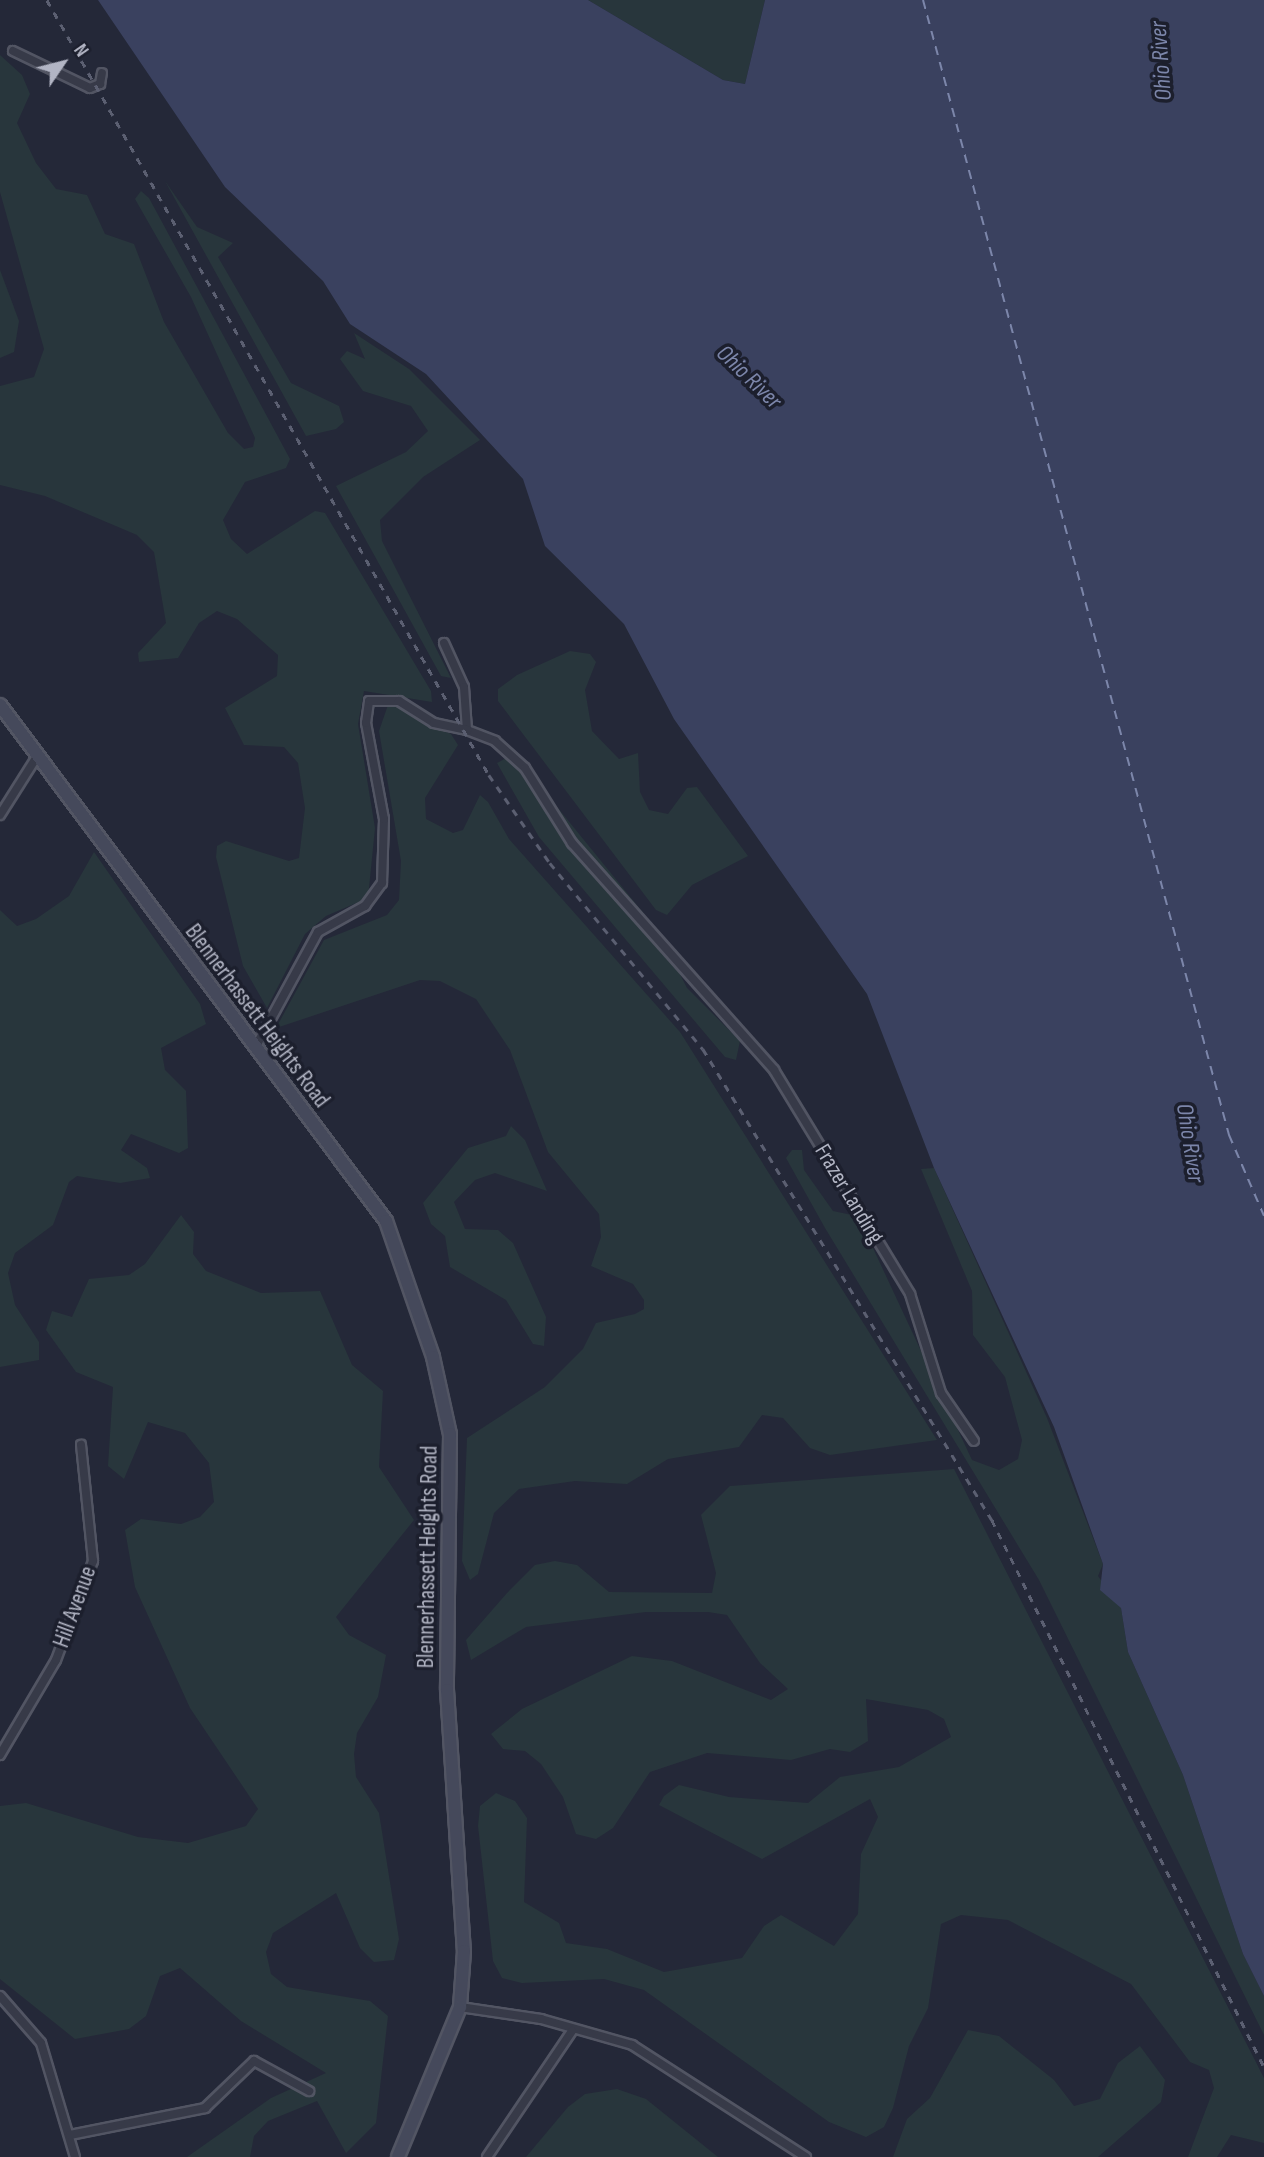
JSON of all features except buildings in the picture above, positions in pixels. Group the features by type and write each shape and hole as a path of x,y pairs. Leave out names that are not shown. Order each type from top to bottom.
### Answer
{"street":[{"path":"13,51 90,88 100,84 103,73"},
{"path":"443,643 464,687 467,730"},
{"name":"Frazer Landing","path":"253,1050 318,932 365,906 382,883 384,819 366,723 369,701 399,701 434,723 467,730 495,741 525,768 572,843 682,971 774,1070 810,1124 910,1294 941,1393 974,1441"},
{"name":"Blennerhassett Heights Road","path":"0,705 253,1050 395,1235 445,1399 452,1499 448,1713 464,1888 460,2007 398,2157"},
{"path":"0,815 38,755"},
{"name":"Hill Avenue","path":"0,1755 55,1660 93,1561 80,1445"},
{"path":"0,1996 41,2043 75,2157"},
{"path":"460,2007 541,2019 641,2051 806,2157"},
{"path":"487,2157 572,2031"},
{"path":"70,2135 205,2108 254,2061 309,2091"}],"shaded area":[{"path":"588,0 765,0 745,84 723,80"},
{"path":"0,55 22,75 30,94 17,123 36,163 56,189 87,195 105,234 134,244 164,322 228,433 244,449 253,447 255,438 191,297 135,199 141,191 149,198 290,459 286,468 245,482 223,520 231,539 247,554 315,511 325,513 431,691 432,702 364,691 358,724 375,828 368,898 326,916 305,934 267,1008 243,966 216,857 217,846 226,841 289,861 299,858 305,808 298,763 284,747 244,745 225,708 277,676 278,655 237,619 217,611 199,623 178,658 139,662 138,653 166,623 154,552 137,535 45,496 0,485 0,386 34,377 44,349 0,192"},
{"path":"165,181 197,227 233,243 218,257 291,383 339,406 344,422 336,429 306,436"},
{"path":"0,270 19,321 14,352 0,358"},
{"path":"354,333 409,369 480,440 423,477 380,520 382,541 451,678 441,676 336,486 406,452 428,431 411,406 363,391 340,359 347,351 365,359"},
{"path":"570,651 590,654 596,662 585,690 592,731 619,759 638,753 640,792 649,810 668,814 687,788 697,787 748,856 692,885 667,915 656,910 498,701 498,689 517,675"},
{"path":"389,702 451,734 458,745 425,798 426,819 453,833 463,830 480,795 488,802 509,839 680,1032 937,1440 830,1455 810,1448 783,1418 762,1415 739,1447 668,1459 627,1484 575,1481 519,1489 494,1513 478,1574 470,1580 462,1561 467,1438 545,1387 583,1349 596,1323 635,1314 644,1309 644,1300 633,1284 591,1266 601,1237 599,1214 548,1152 510,1050 476,999 440,981 420,980 276,1028 324,940 387,915 399,900 401,861 379,731"},
{"path":"514,754 658,931 687,988 740,1041 736,1060 725,1057 539,837 497,763"},
{"path":"94,852 200,1004 206,1024 161,1048 165,1070 186,1091 188,1148 179,1153 131,1134 121,1150 147,1168 150,1178 120,1183 77,1176 69,1182 53,1225 15,1253 8,1273 15,1305 39,1342 39,1360 0,1367 0,910 17,926 36,919 69,896"},
{"path":"511,1126 525,1140 547,1191 495,1173 475,1180 454,1202 465,1229 498,1230 513,1243 546,1317 544,1346 533,1344 506,1300 450,1267 445,1236 431,1224 423,1203 468,1148 506,1136"},
{"path":"792,1150 802,1150 804,1170 833,1211 852,1215 865,1231 972,1460 999,1470 1018,1459 1022,1440 1005,1377 973,1335 972,1291 921,1169 934,1168 1047,1418 1103,1564 1098,1576 1121,1608 1128,1652 1183,1775 1243,1954 1264,1996 1264,2035 1039,1580 825,1228 786,1158"},
{"path":"181,1215 194,1232 193,1254 206,1271 261,1293 320,1291 352,1365 383,1391 379,1467 414,1520 336,1617 349,1635 386,1655 378,1697 357,1733 354,1754 356,1777 379,1813 399,1939 394,1960 374,1962 360,1948 336,1893 273,1933 266,1952 271,1974 287,1987 370,2001 388,2016 376,2123 346,2153 317,2101 268,2121 254,2136 250,2157 187,2157 271,2098 326,2073 241,2021 180,1968 160,1976 146,2016 129,2029 75,2039 0,1979 0,1806 26,1803 138,1837 188,1843 246,1826 258,1809 190,1708 135,1587 125,1530 141,1519 181,1524 200,1517 214,1502 209,1463 185,1433 148,1422 124,1479 108,1466 113,1387 76,1372 46,1330 52,1311 72,1317 89,1279 129,1275 145,1264"},
{"path":"954,1469 1264,2078 1264,2143 1231,2135 1217,2157 1188,2157 1214,2088 1209,2070 1190,2062 1131,1984 1008,1920 961,1915 941,1924 928,2008 909,2046 893,2108 884,2127 866,2137 829,2122 644,1990 604,1979 522,1983 502,1978 493,1961 478,1826 480,1806 496,1793 515,1801 527,1818 524,1902 559,1923 566,1943 607,1949 664,1972 742,1958 764,1926 781,1915 834,1946 858,1914 861,1854 878,1817 870,1799 762,1859 659,1805 664,1796 679,1785 729,1797 808,1803 840,1777 899,1767 951,1737 944,1719 928,1710 866,1699 868,1741 850,1752 830,1749 791,1760 707,1753 650,1772 613,1828 596,1839 576,1834 563,1797 541,1764 525,1751 503,1749 491,1734 522,1709 632,1656 672,1661 771,1700 788,1689 760,1663 727,1615 708,1612 646,1612 526,1627 471,1660 466,1640 507,1593 535,1565 555,1561 577,1565 609,1592 712,1593 716,1573 701,1515 730,1486"},
{"path":"968,2030 999,2036 1054,2080 1074,2106 1100,2099 1118,2063 1140,2046 1165,2080 1161,2102 1098,2157 893,2157 907,2119 930,2098"},
{"path":"617,2089 646,2099 718,2157 526,2157 568,2107 585,2094"}],"water":[{"name":"Ohio River","path":"98,0 588,0 723,80 745,84 765,0 1264,0 1264,1996 1243,1954 1183,1775 1128,1652 1121,1608 1100,1590 1103,1564 1054,1427 934,1168 867,994 674,719 624,624 545,546 523,479 426,374 350,324 323,281 225,187"}],"ferry route":[{"path":"923,0 1229,1135 1264,1216"}],"railway":[{"path":"47,0 489,775 550,863 703,1049 992,1520 1264,2067"}]}
